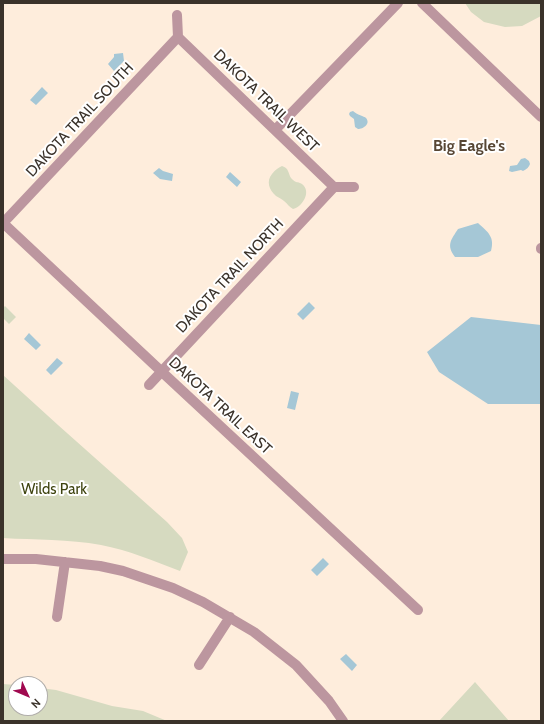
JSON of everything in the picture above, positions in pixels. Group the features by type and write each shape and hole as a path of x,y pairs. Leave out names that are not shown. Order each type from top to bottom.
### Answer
{"street":[{"path":"274,130 398,3"},
{"path":"422,3 541,117"},
{"path":"177,15 178,37"},
{"name":"DAKOTA TRAIL WEST","path":"178,37 334,187"},
{"name":"DAKOTA TRAIL SOUTH","path":"3,223 178,37"},
{"path":"334,187 354,187"},
{"name":"DAKOTA TRAIL NORTH","path":"149,385 334,187"},
{"name":"DAKOTA TRAIL EAST","path":"3,223 418,610"},
{"path":"3,559 36,559 100,566 123,571 160,583 203,602 254,632 296,666 330,701 343,721"},
{"path":"57,617 65,562"},
{"path":"199,665 230,617"}],"green space":[{"path":"465,3 541,3 541,16 522,26 505,27 484,22 471,12"},
{"path":"282,166 287,169 293,180 305,187 305,199 300,205 293,209 274,194 269,185 270,177 275,170"},
{"path":"5,306 16,317 9,324 3,318 3,308"},
{"name":"Wilds Park","path":"3,375 167,522 182,538 188,552 180,571 131,553 101,545 64,541 3,538"},
{"path":"475,682 509,721 439,721"},
{"path":"3,684 8,684 8,716 48,716 48,689 112,706 143,711 167,721 3,721"}],"water":[{"path":"123,53 124,61 114,71 108,64 114,57 114,54"},
{"path":"42,87 48,93 36,105 30,100"},
{"path":"353,111 356,114 366,118 368,122 364,127 358,129 355,127 354,119 349,114"},
{"path":"525,158 530,164 527,169 523,171 509,171 510,166 517,165 521,159"},
{"path":"159,168 173,174 172,181 160,179 153,173"},
{"path":"230,172 241,182 237,187 226,177"},
{"path":"478,223 490,235 492,242 491,251 478,257 455,257 452,253 450,243 458,229"},
{"path":"309,302 315,308 303,320 297,314"},
{"path":"471,317 541,325 541,404 488,404 439,372 427,352"},
{"path":"29,333 41,345 36,350 24,339"},
{"path":"57,358 63,363 51,375 46,370"},
{"path":"291,391 299,393 295,410 287,408"},
{"path":"323,558 329,564 317,576 311,570"},
{"path":"346,654 357,665 352,671 340,659"}],"district":[{"name":"Big Eagle's","path":"469,146"}]}
